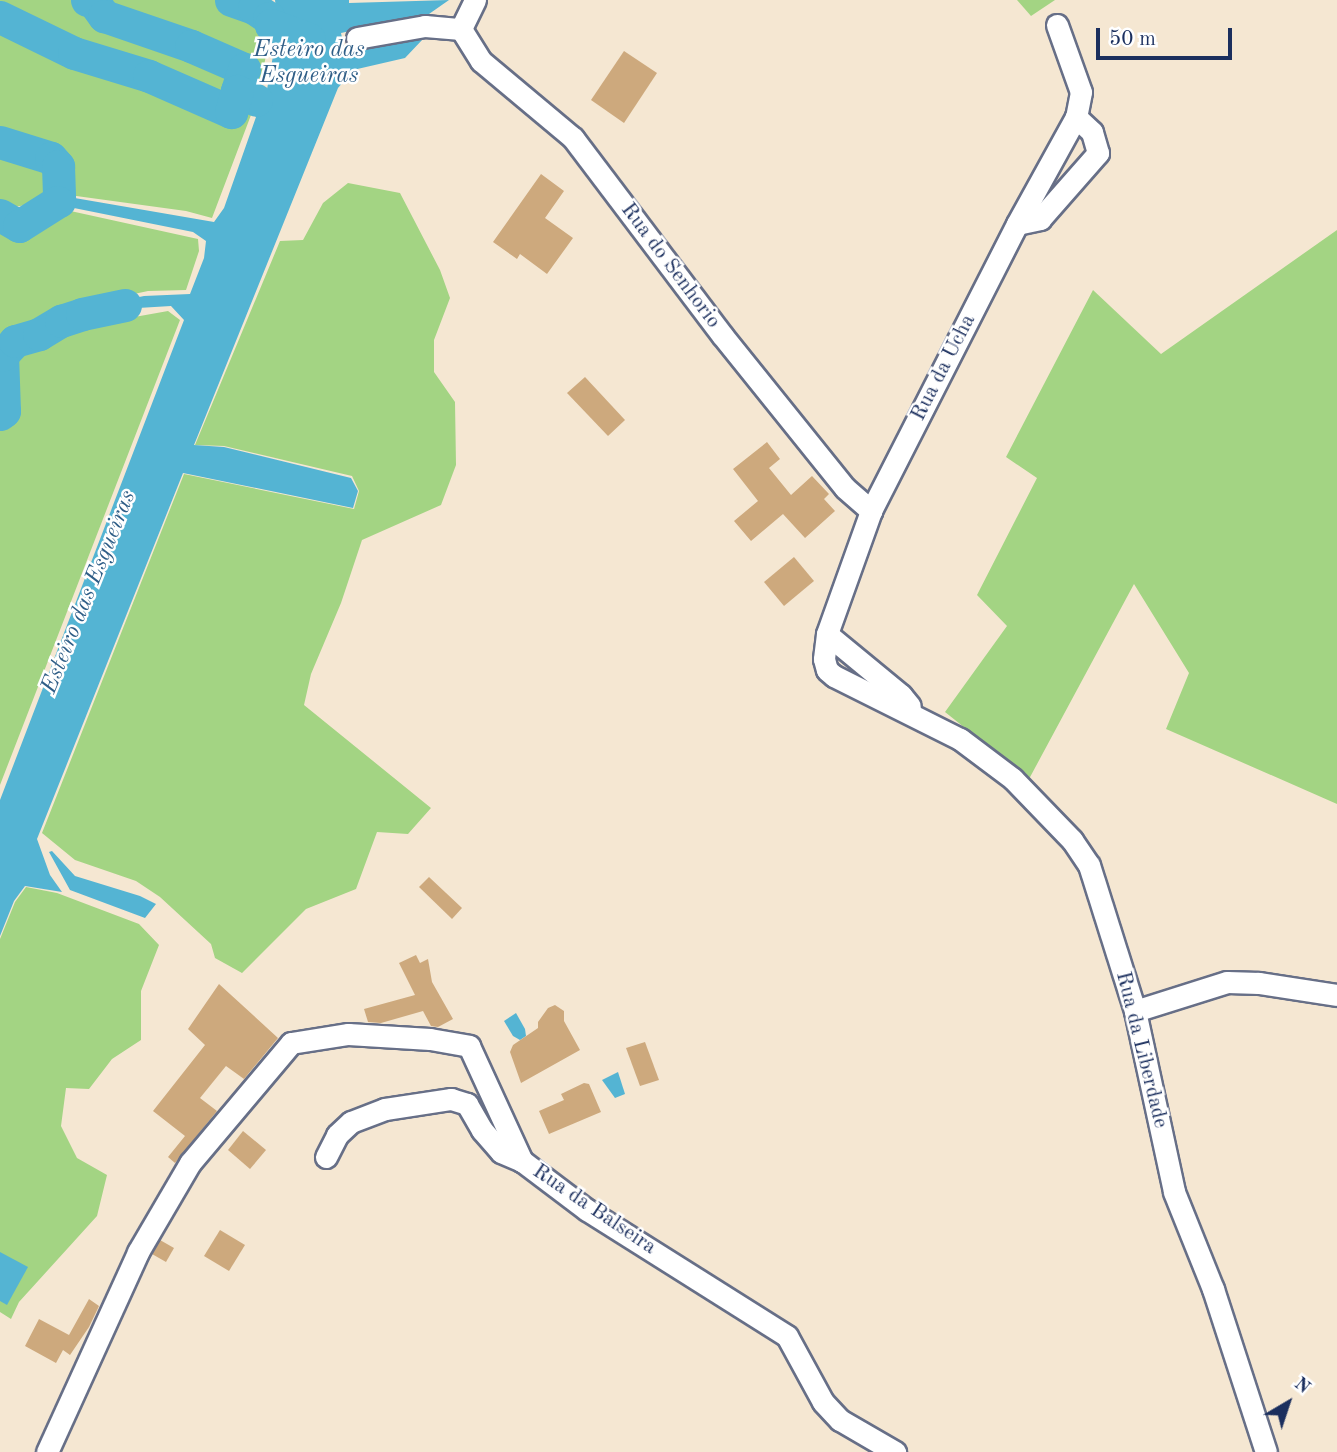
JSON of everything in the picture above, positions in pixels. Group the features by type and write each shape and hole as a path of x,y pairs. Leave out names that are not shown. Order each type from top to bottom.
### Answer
{"street":[{"path":"357,38 425,26 461,29 475,0"},
{"name":"Rua da Ucha","path":"871,511 1017,224 1076,117 1081,92 1057,25"},
{"name":"Rua do Senhorio","path":"461,29 481,61 572,138 722,335 845,488 871,511"},
{"path":"1017,224 1041,219 1098,153 1093,132 1076,117"},
{"name":"Rua da Liberdade","path":"871,511 827,634 824,659 827,670 960,739 1013,779 1072,840 1089,864 1135,1011 1174,1192 1213,1289 1266,1452"},
{"path":"1135,1011 1227,982 1259,983 1337,995"},
{"name":"Rua da Balseira","path":"47,1452 138,1252 190,1163 291,1043 348,1034 430,1039 469,1046 522,1161 587,1210 787,1336 823,1402 840,1420 895,1452"},
{"path":"326,1157 337,1135 351,1122 385,1109 451,1099 467,1104 482,1130 501,1153 522,1161"}],"green space":[{"path":"0,0 270,0 270,7 269,38 261,83 232,89 251,115 212,218 186,211 69,195 67,174 58,152 45,147 52,188 42,202 9,208 9,225 25,232 66,210 198,239 199,251 186,290 148,291 78,306 75,324 84,326 168,311 180,320 0,785"},
{"path":"1017,0 1055,0 1031,16"},
{"path":"348,183 400,193 440,270 450,298 434,340 434,372 455,402 456,465 441,505 362,540 341,603 311,674 304,705 431,808 408,834 377,832 356,889 306,909 242,973 215,958 211,944 160,897 136,881 75,860 42,833 184,474 354,509 359,491 352,476 224,446 195,445 280,241 303,240 323,203"},
{"path":"1337,230 1337,804 1166,729 1189,673 1134,584 1029,779 945,712 1007,626 977,595 1037,478 1006,457 1093,290 1161,354"},
{"path":"26,887 57,893 139,924 159,945 141,991 141,1040 112,1059 89,1089 66,1088 61,1126 77,1158 107,1175 97,1216 19,1302 11,1319 0,1312 0,939 15,902"}],"water":[{"name":"Esteiro das Esgueiras","path":"275,0 349,0 349,3 449,0 429,14 341,33 344,47 423,39 405,58 353,70 338,88 194,445 224,447 351,478 358,491 353,508 183,473 37,839 50,875 62,892 25,886 14,901 0,936 0,800 184,320 171,306 138,308 97,319 79,319 83,309 144,296 190,294 204,258 206,241 193,232 64,206 57,207 45,219 19,226 12,214 40,212 55,196 55,173 48,150 62,164 63,196 214,222 224,208 256,117 237,91 266,95 278,28"},
{"path":"52,851 75,876 140,896 156,904 145,918 70,890 49,852"},
{"path":"516,1013 525,1029 526,1036 520,1040 513,1036 504,1021"},
{"path":"618,1072 625,1094 615,1098 602,1080"},
{"path":"0,1252 28,1267 7,1305 0,1301"}],"building":[{"path":"624,51 657,73 624,123 591,100"},
{"path":"541,174 564,191 545,218 573,238 547,274 520,254 517,259 493,242"},
{"path":"585,377 625,420 608,436 567,393"},
{"path":"767,442 780,459 769,468 791,495 812,476 829,494 824,499 835,511 805,538 783,514 751,541 734,521 758,501 733,469"},
{"path":"794,557 814,581 784,606 764,582"},
{"path":"429,877 462,908 452,919 419,887"},
{"path":"416,955 420,963 428,959 432,982 453,1019 438,1027 431,1026 423,1011 381,1023 368,1022 364,1009 415,995 399,963"},
{"path":"219,984 278,1038 244,1079 226,1066 200,1098 217,1111 175,1163 168,1157 185,1136 153,1111 205,1045 188,1029"},
{"path":"555,1005 564,1011 564,1021 580,1050 521,1083 510,1052 513,1045 538,1028 538,1022 548,1008"},
{"path":"645,1042 659,1080 640,1086 626,1048"},
{"path":"584,1083 589,1084 601,1112 549,1134 539,1111 564,1100 561,1094"},
{"path":"243,1131 266,1150 250,1169 228,1150"},
{"path":"220,1230 245,1245 229,1271 204,1256"},
{"path":"160,1240 174,1248 166,1262 152,1254"},
{"path":"89,1299 99,1306 70,1355 63,1350 56,1363 25,1346 39,1319 69,1335"}],"waterway":[{"path":"87,0 93,1 104,16 191,46 244,69 237,91 256,100"},
{"path":"231,0 254,8 269,18 271,25 309,39"},
{"path":"0,17 74,53 149,76 231,112 237,91"},
{"path":"0,142 51,158 58,166 59,201"},
{"path":"0,215 19,226 57,202"},
{"path":"0,414 4,411 2,355 15,341 39,334 61,321 82,314 125,305"}]}
